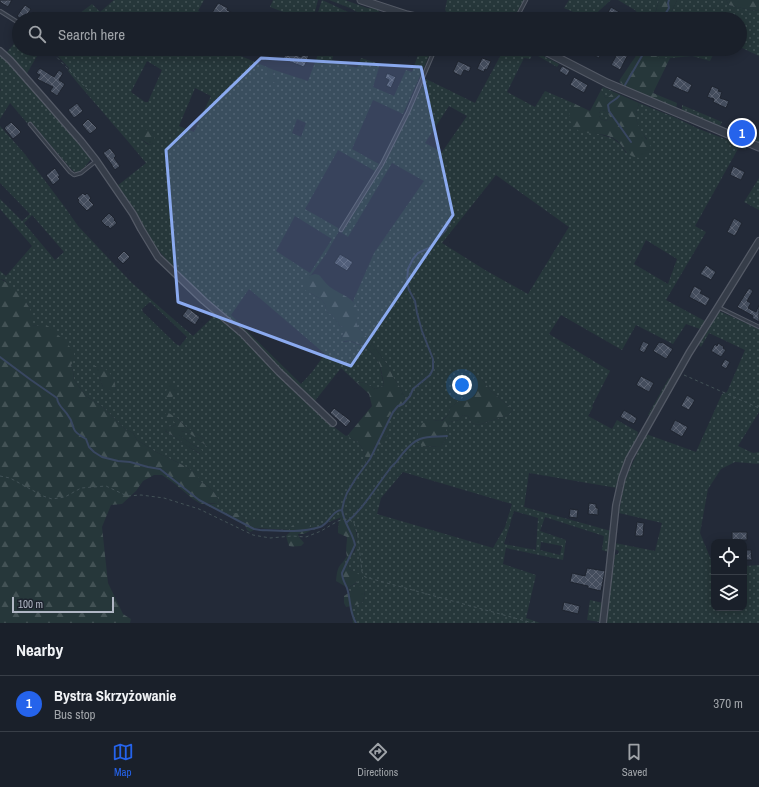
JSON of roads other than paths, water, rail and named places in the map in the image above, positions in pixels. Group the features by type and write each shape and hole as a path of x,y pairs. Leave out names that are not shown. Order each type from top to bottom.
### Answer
{"street":[{"path":"362,0 397,12"},
{"path":"0,51 43,97 96,160 133,214 158,257 204,301 243,334 279,372 333,423"},
{"path":"555,56 607,83 759,147"},
{"path":"603,623 610,572 614,520 622,478 629,459 688,352 759,241"}],"lane":[{"path":"520,12 526,0"},
{"path":"0,11 12,19"},
{"path":"342,230 382,164 408,112 433,56"},
{"path":"30,124 74,175 81,173 96,160"},
{"path":"718,307 759,327"}],"waterway":[{"path":"666,12 669,8 669,0"},
{"path":"625,85 642,56"},
{"path":"619,96 608,105 609,111 631,142"},
{"path":"342,510 347,493 370,459 393,412 410,396 413,389 430,375 433,369 433,359 422,331 415,301 409,290 407,282 408,269 418,253 429,248 445,231 450,222"},
{"path":"0,357 57,398 59,404 71,420 75,431 86,439 89,447 94,452 102,457 160,469 199,500 254,529 290,531 313,529 320,527 336,512 342,510 355,545 342,573 348,592 352,615 356,623"},
{"path":"346,523 364,504 391,467 411,445 423,438 447,436"}],"place":[{"name":"Bystra Skrzyżowanie","path":"742,133"}]}
